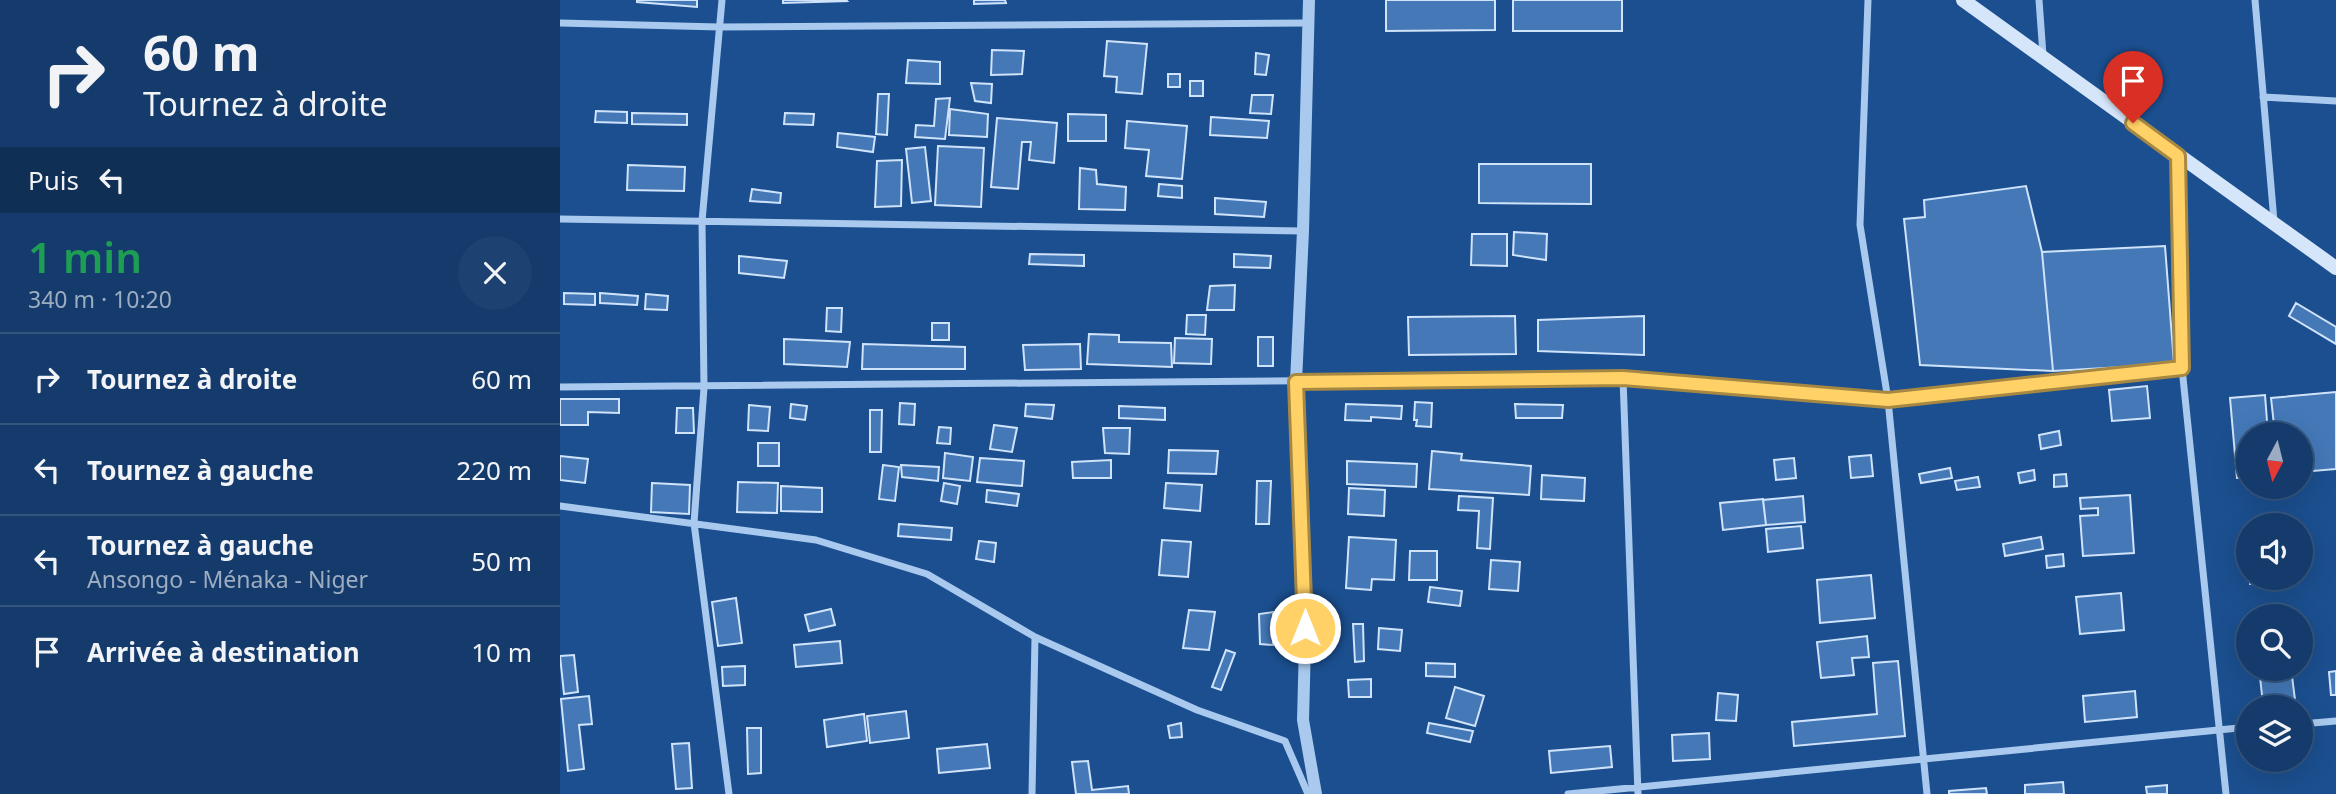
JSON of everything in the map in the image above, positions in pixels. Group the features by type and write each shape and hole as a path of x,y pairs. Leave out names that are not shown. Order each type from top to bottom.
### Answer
{"main road":[{"path":"1963,0 2336,268"}],"street":[{"path":"722,0 702,220 704,388 694,523 729,794"},
{"path":"1309,0 1296,382 1306,605 1303,720 1315,794"},
{"path":"1868,0 1860,225 1888,400 1927,794"},
{"path":"2039,0 2043,58"},
{"path":"2255,0 2274,225"},
{"path":"560,23 719,27 1308,23"},
{"path":"2263,97 2336,101"},
{"path":"2178,156 2182,368 2226,794"},
{"path":"560,219 1303,231"},
{"path":"560,387 704,388 1623,378 1888,400 2182,368"},
{"path":"1623,378 1637,790"},
{"path":"560,506 816,540 927,574 1035,637 1197,710 1285,741 1308,794"},
{"path":"1032,794 1035,637"},
{"path":"2313,723 2336,721"},
{"path":"1568,794 1637,790 2236,728"}],"building":[{"path":"697,0 697,7 637,2"},
{"path":"783,0 846,0 847,1 783,3"},
{"path":"974,0 1005,0 1006,3 974,4"},
{"path":"1386,0 1495,0 1495,30 1386,31"},
{"path":"1513,0 1622,0 1622,31 1513,31"},
{"path":"1107,41 1147,44 1142,94 1116,92 1117,77 1104,76"},
{"path":"992,50 1024,51 1022,74 991,75"},
{"path":"1256,53 1269,55 1266,75 1255,74"},
{"path":"908,60 940,62 940,84 906,83"},
{"path":"1168,74 1180,74 1180,87 1168,87"},
{"path":"1190,81 1203,81 1203,96 1190,96"},
{"path":"971,83 992,84 991,103 975,101"},
{"path":"878,94 889,94 887,135 876,134"},
{"path":"1252,95 1273,95 1271,114 1250,113"},
{"path":"950,98 945,139 915,137 916,125 934,126 936,99"},
{"path":"950,109 988,114 987,137 949,135"},
{"path":"596,111 627,112 627,123 595,122"},
{"path":"632,113 687,114 687,125 632,124"},
{"path":"785,113 814,114 813,125 784,124"},
{"path":"1068,114 1106,115 1106,141 1068,141"},
{"path":"1211,117 1269,121 1267,138 1210,135"},
{"path":"997,118 1057,123 1054,163 1029,160 1031,142 1022,142 1018,189 991,187"},
{"path":"1127,121 1187,126 1182,179 1146,176 1149,150 1125,148"},
{"path":"838,133 875,137 873,152 837,147"},
{"path":"938,146 984,148 981,207 935,205"},
{"path":"925,147 931,201 912,203 906,149"},
{"path":"902,160 901,206 875,207 877,161"},
{"path":"1479,164 1591,164 1591,204 1479,203"},
{"path":"628,165 685,167 684,191 627,190"},
{"path":"1080,168 1096,170 1097,184 1126,187 1125,210 1079,209"},
{"path":"1159,184 1182,186 1182,198 1158,196"},
{"path":"2026,186 2042,252 2053,371 1920,365 1904,219 1925,217 1924,200"},
{"path":"752,189 781,193 780,203 750,201"},
{"path":"1215,198 1266,202 1264,217 1215,214"},
{"path":"1514,232 1547,234 1546,260 1513,255"},
{"path":"1472,234 1507,234 1507,266 1471,265"},
{"path":"2165,246 2174,364 2053,371 2042,252"},
{"path":"1030,254 1084,255 1084,266 1029,264"},
{"path":"1234,254 1271,256 1270,268 1234,267"},
{"path":"739,256 787,261 784,278 739,273"},
{"path":"1235,285 1234,310 1207,310 1210,286"},
{"path":"564,293 595,294 595,305 564,304"},
{"path":"600,293 638,296 637,305 600,303"},
{"path":"646,294 668,296 667,310 645,309"},
{"path":"2296,303 2336,327 2336,344 2289,316"},
{"path":"827,308 842,308 841,332 826,331"},
{"path":"1187,315 1206,315 1205,335 1186,334"},
{"path":"1515,316 1516,354 1409,355 1408,317"},
{"path":"1644,316 1644,355 1538,351 1538,320"},
{"path":"932,323 949,323 949,340 932,340"},
{"path":"1089,334 1119,335 1119,342 1171,343 1172,367 1087,364"},
{"path":"1258,337 1273,337 1273,366 1258,366"},
{"path":"1175,338 1212,339 1211,364 1174,363"},
{"path":"784,339 850,342 847,367 784,364"},
{"path":"863,344 965,347 965,369 862,369"},
{"path":"1080,344 1081,369 1025,370 1023,345"},
{"path":"2147,386 2150,418 2112,421 2109,390"},
{"path":"2336,392 2336,469 2314,471 2314,422 2274,422 2271,398"},
{"path":"2265,395 2267,422 2236,422 2236,467 2230,398"},
{"path":"560,399 619,399 619,413 588,412 588,425 560,425"},
{"path":"1415,402 1432,403 1431,427 1416,426"},
{"path":"900,403 915,404 914,425 899,424"},
{"path":"791,404 807,406 805,420 790,418"},
{"path":"1026,404 1054,405 1052,419 1025,416"},
{"path":"1346,404 1402,406 1401,419 1371,417 1371,421 1345,420"},
{"path":"1515,404 1563,405 1562,418 1516,418"},
{"path":"749,405 770,407 768,431 748,430"},
{"path":"1119,406 1165,408 1165,420 1119,418"},
{"path":"677,408 693,408 694,433 676,433"},
{"path":"870,410 882,410 881,452 870,452"},
{"path":"994,425 1017,428 1012,452 990,449"},
{"path":"939,427 951,428 950,444 937,443"},
{"path":"1103,428 1130,428 1129,454 1105,453"},
{"path":"2059,431 2061,445 2041,449 2039,435"},
{"path":"758,443 779,443 779,466 758,466"},
{"path":"1169,450 1218,451 1216,474 1168,473"},
{"path":"1432,451 1462,454 1461,460 1531,466 1529,495 1429,489"},
{"path":"945,453 973,457 970,481 943,478"},
{"path":"1871,455 1873,476 1851,478 1849,457"},
{"path":"560,456 588,459 585,483 560,480"},
{"path":"980,458 1024,461 1022,486 977,482"},
{"path":"1794,458 1796,478 1776,480 1774,460"},
{"path":"1111,460 1111,478 1073,478 1072,462"},
{"path":"1347,461 1417,464 1416,487 1347,484"},
{"path":"883,465 899,467 895,501 879,499"},
{"path":"901,465 939,467 938,481 902,477"},
{"path":"1950,468 1952,478 1921,483 1919,474"},
{"path":"2034,470 2035,480 2020,483 2018,473"},
{"path":"2066,474 2067,486 2054,487 2054,475"},
{"path":"1542,475 1585,478 1584,501 1541,499"},
{"path":"1978,477 1980,487 1957,490 1955,481"},
{"path":"1257,481 1271,481 1269,524 1256,524"},
{"path":"738,482 778,483 777,513 737,512"},
{"path":"652,483 690,485 689,514 651,512"},
{"path":"944,483 960,486 957,504 941,501"},
{"path":"1166,483 1202,485 1200,511 1164,508"},
{"path":"781,486 822,488 822,512 781,511"},
{"path":"1349,488 1385,490 1384,516 1348,514"},
{"path":"987,490 1019,494 1017,506 986,502"},
{"path":"2130,495 2134,553 2083,556 2080,516 2098,515 2098,508 2081,509 2080,498"},
{"path":"1459,496 1493,498 1490,549 1477,548 1479,511 1458,510"},
{"path":"1803,496 1805,522 1766,525 1763,500"},
{"path":"1763,499 1766,525 1723,530 1720,503"},
{"path":"899,524 952,528 951,540 898,536"},
{"path":"1801,526 1803,548 1768,552 1766,529"},
{"path":"1349,537 1396,540 1394,580 1372,579 1371,590 1346,588"},
{"path":"2041,537 2043,549 2005,556 2003,544"},
{"path":"1162,540 1191,542 1188,577 1159,575"},
{"path":"979,541 996,543 994,562 976,559"},
{"path":"1410,551 1437,551 1437,580 1409,580"},
{"path":"2063,554 2064,566 2047,568 2046,556"},
{"path":"1491,560 1520,562 1518,591 1489,589"},
{"path":"1871,575 1875,618 1820,623 1817,580"},
{"path":"1430,587 1462,591 1460,606 1428,602"},
{"path":"2121,593 2124,630 2080,634 2076,597"},
{"path":"736,598 742,643 718,646 712,602"},
{"path":"831,609 835,625 809,631 805,615"},
{"path":"1189,610 1215,612 1209,650 1183,648"},
{"path":"1273,612 1273,645 1260,644 1259,614"},
{"path":"1353,624 1363,624 1364,661 1355,662"},
{"path":"1379,628 1402,630 1400,651 1378,649"},
{"path":"1867,636 1869,657 1852,658 1854,675 1821,678 1817,642"},
{"path":"840,641 842,663 796,667 794,645"},
{"path":"1226,650 1235,653 1221,690 1212,687"},
{"path":"574,655 578,692 564,694 560,656"},
{"path":"1898,661 1905,736 1794,746 1792,722 1877,714 1873,663"},
{"path":"1426,663 1455,664 1455,677 1426,676"},
{"path":"745,666 745,685 723,686 722,667"},
{"path":"2336,671 2336,695 2331,695 2329,672"},
{"path":"1371,679 1371,697 1349,697 1348,680"},
{"path":"2260,681 2293,681 2294,695 2262,695"},
{"path":"1455,687 1484,696 1475,726 1446,718"},
{"path":"2135,691 2137,717 2085,722 2083,696"},
{"path":"1718,693 1738,695 1736,721 1716,720"},
{"path":"589,696 592,724 579,725 584,769 568,771 561,699"},
{"path":"906,711 909,738 870,743 867,716"},
{"path":"864,714 867,741 827,747 824,720"},
{"path":"1181,723 1182,737 1170,738 1168,726"},
{"path":"1429,723 1473,731 1470,742 1427,733"},
{"path":"747,728 761,728 761,773 748,774"},
{"path":"1709,733 1710,759 1673,761 1672,735"},
{"path":"689,743 692,788 676,789 672,744"},
{"path":"987,744 990,768 939,773 937,749"},
{"path":"1610,746 1612,767 1551,773 1549,751"},
{"path":"1088,761 1092,790 1128,786 1129,794 1076,794 1072,762"},
{"path":"2063,782 2064,794 2025,794 2025,785"},
{"path":"2167,785 2167,794 2147,794 2146,787"},
{"path":"1986,788 1987,794 1949,794 1949,791"}],"route":[{"path":"1305,628 1296,382 1623,378 1888,400 2182,368 2178,156 2133,123"}]}
